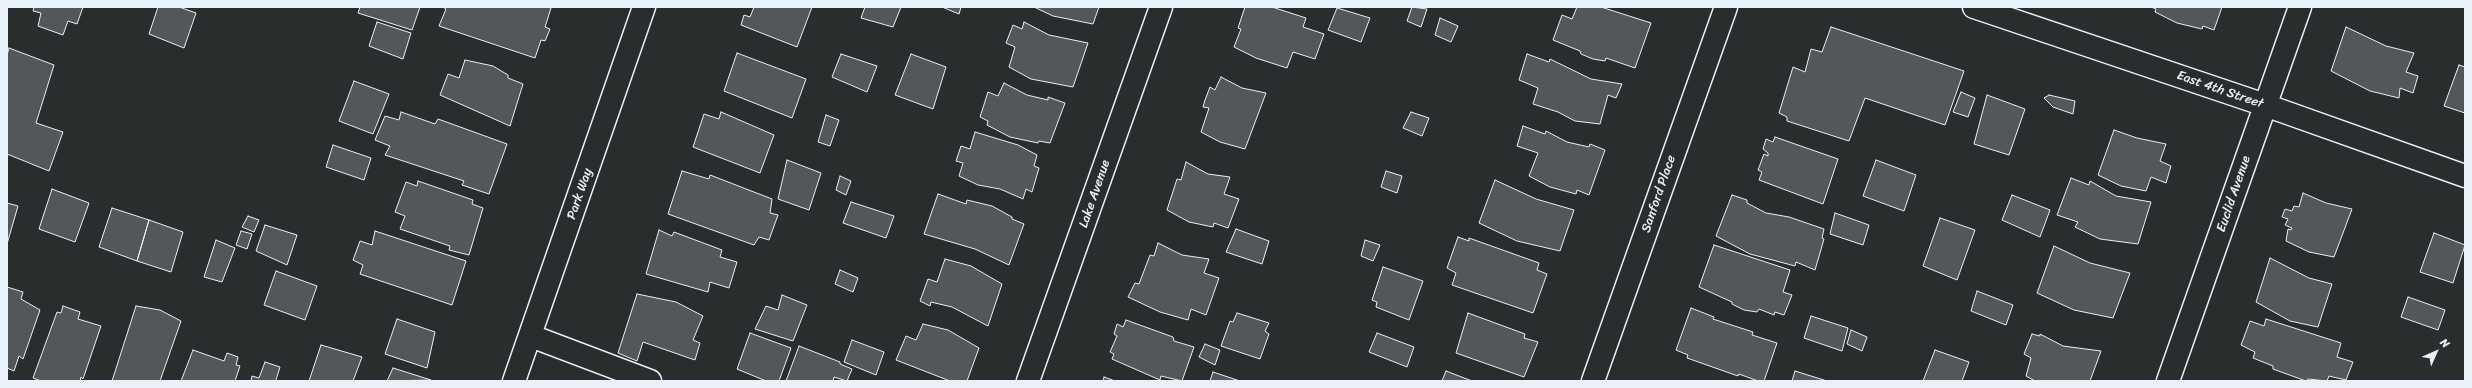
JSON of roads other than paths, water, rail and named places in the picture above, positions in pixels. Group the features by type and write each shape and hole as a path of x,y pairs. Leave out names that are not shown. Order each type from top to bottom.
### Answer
{"street":[{"name":"Park Way","path":"514,381 531,336 644,7"},
{"name":"Lake Avenue","path":"1028,381 1161,7"},
{"name":"Sanford Place","path":"1593,381 1726,7"},
{"name":"East 4th Street","path":"1974,7 2265,105 2465,176"},
{"name":"Euclid Avenue","path":"2168,381 2300,7"},
{"path":"531,336 650,381"}]}
